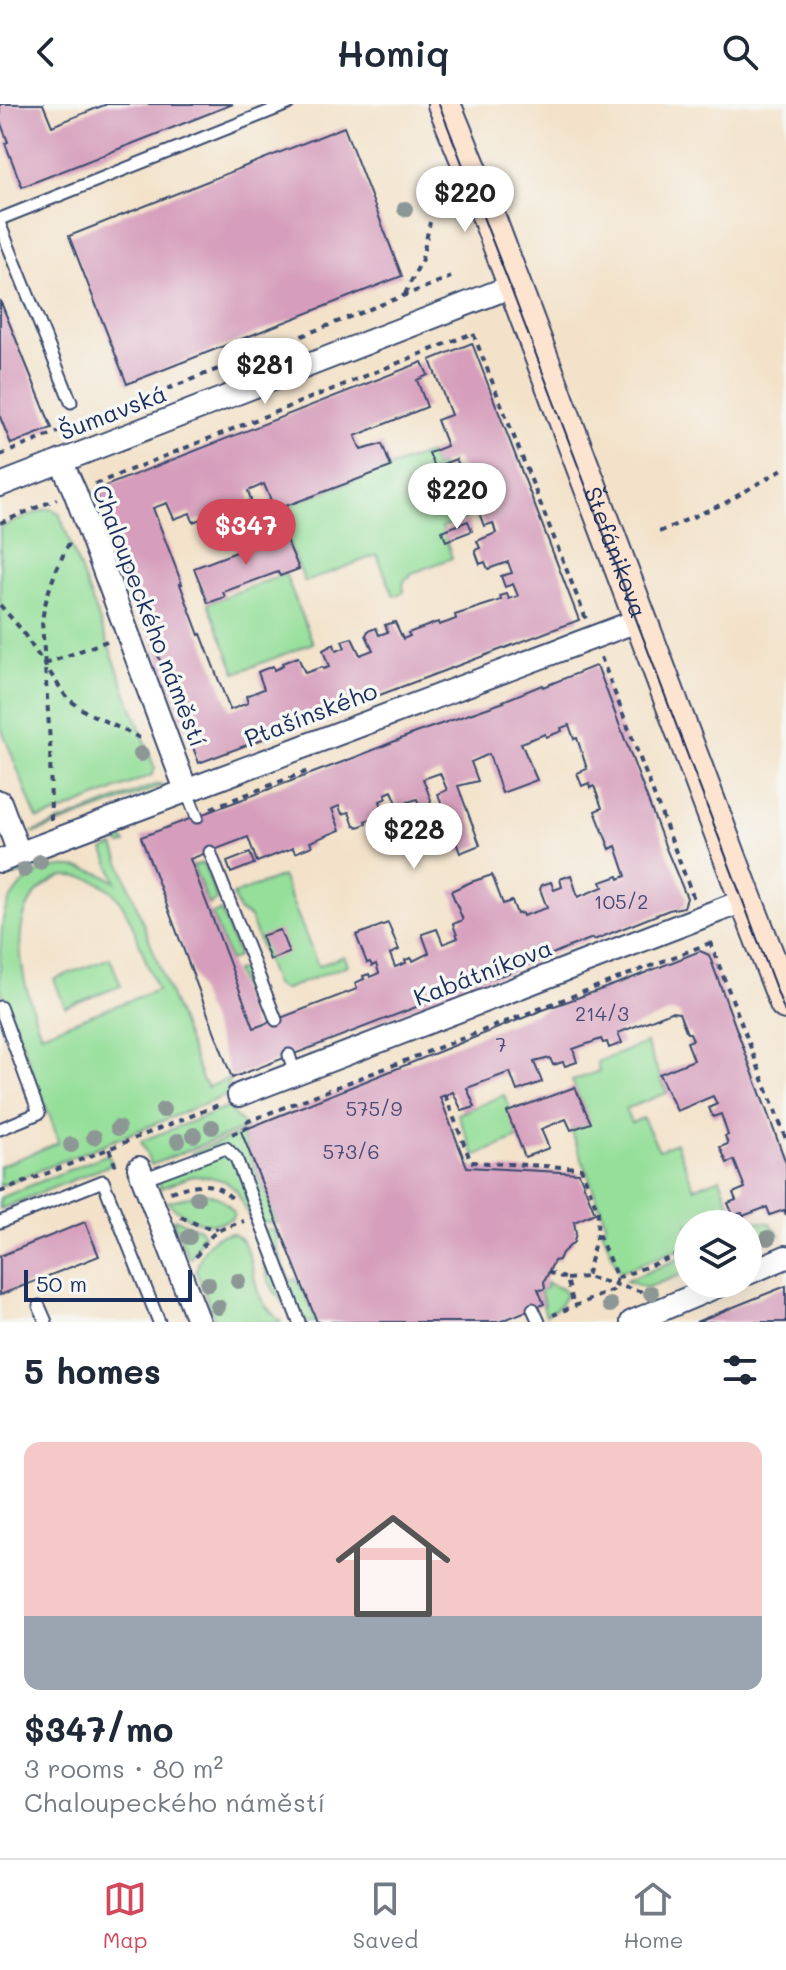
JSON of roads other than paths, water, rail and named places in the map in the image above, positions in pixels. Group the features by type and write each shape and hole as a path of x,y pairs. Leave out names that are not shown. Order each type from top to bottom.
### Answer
{"street":[{"name":"Štefánikova","path":"444,104 786,1003"},
{"name":"Šumavská","path":"0,485 515,285"},
{"name":"Chaloupeckého náměstí","path":"61,461 186,790"},
{"name":"Ptašínského","path":"10,857 642,619"},
{"path":"0,802 10,857"},
{"name":"Kabátníkova","path":"235,1098 292,1064 746,900"},
{"path":"144,1182 199,1322"},
{"path":"762,1267 786,1257"},
{"path":"632,1322 689,1298"}],"lane":[{"path":"0,219 288,104"},
{"path":"0,225 71,402"},
{"path":"186,790 197,817"},
{"path":"210,852 276,1020"},
{"path":"0,1007 39,1113 0,1129"},
{"path":"144,1182 226,1148 236,1158 299,1322"},
{"path":"0,1222 103,1181 159,1322"},
{"path":"39,1306 46,1322"},
{"path":"533,1309 539,1322"}],"tram line":[{"path":"439,104 786,1015"}]}
